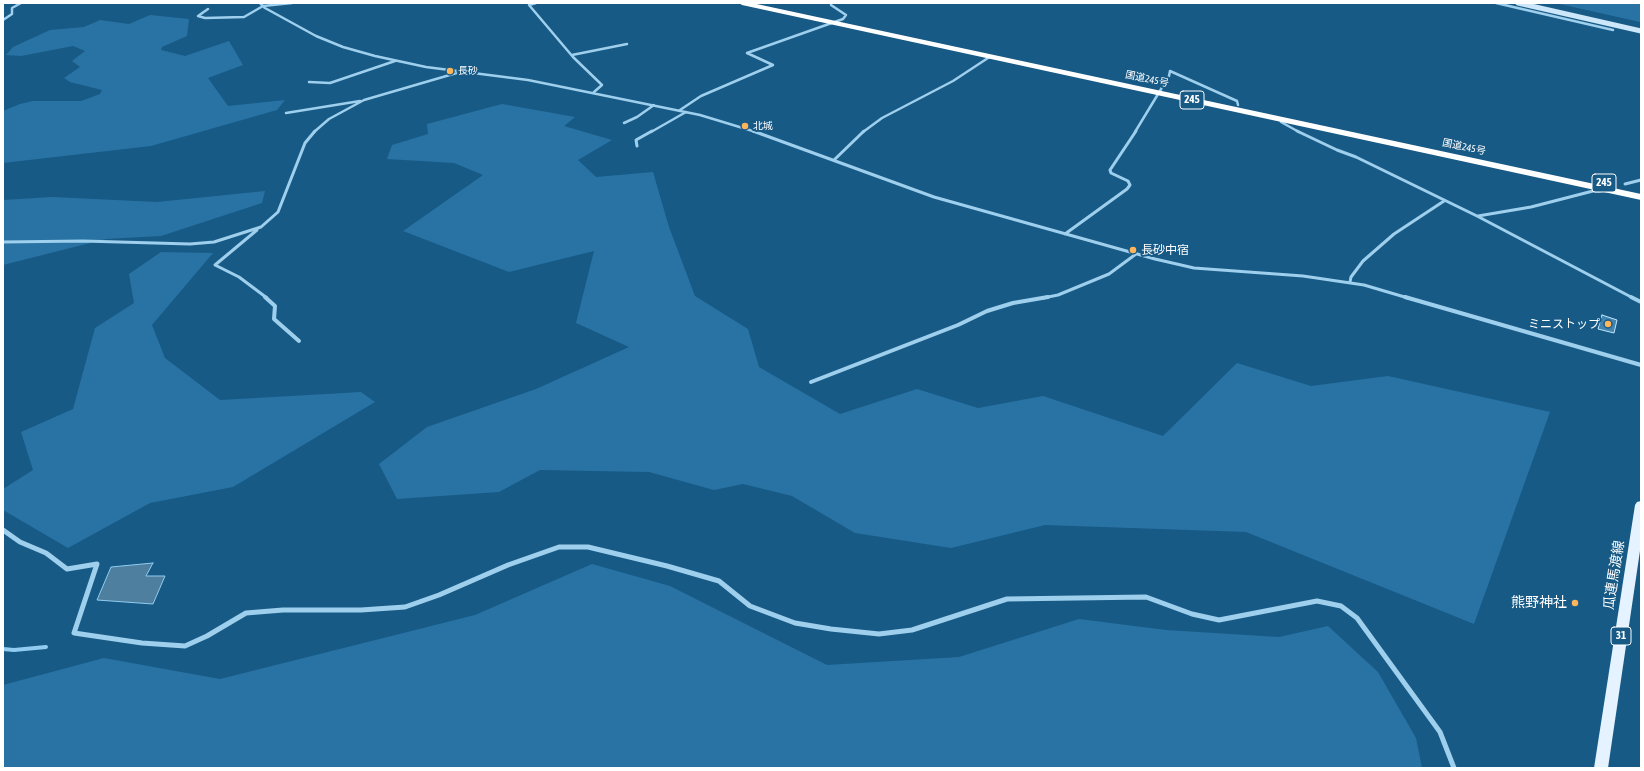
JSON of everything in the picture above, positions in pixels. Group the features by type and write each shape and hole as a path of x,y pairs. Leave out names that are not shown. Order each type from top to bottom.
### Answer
{"highway":[{"name":"国道245号","path":"742,3 835,21 1160,91 1281,119 1641,197"},
{"name":"国道245号","path":"758,3 990,56 1160,91 1238,105 1641,191"}],"main road":[{"path":"1518,3 1641,31"},
{"path":"1529,3 1641,28"},
{"name":"瓜連馬渡線","path":"1601,768 1641,504"}],"street":[{"path":"3,20 12,14 12,8 21,3"},
{"path":"208,9 198,16 205,18 244,17 262,4 292,3"},
{"path":"536,3 530,5 572,55 602,85 594,92"},
{"path":"1496,3 1613,30"},
{"path":"262,4 301,28 331,42 395,61 426,67 508,76 686,111 737,125 934,197 1136,254 1194,268 1303,276 1350,282 1404,295 1641,365"},
{"path":"680,110 701,96 772,65 747,53 835,21 846,15 831,5"},
{"path":"572,55 628,44"},
{"path":"834,160 872,125 907,104 953,81 990,56"},
{"path":"308,82 330,83 395,61"},
{"path":"286,113 364,100 462,71"},
{"path":"1065,234 1130,185 1128,181 1111,173 1110,170 1160,91 1169,76 1170,71 1236,101 1238,105"},
{"path":"299,341 274,319 275,306 267,298 240,277 215,265 278,212 305,143 316,130 329,119 364,100"},
{"path":"624,123 637,117 654,105"},
{"path":"637,146 636,140 686,111"},
{"path":"1281,119 1281,122 1308,137 1356,157 1477,216 1641,302"},
{"path":"1625,184 1641,180"},
{"path":"1477,216 1531,207 1593,191 1600,191"},
{"path":"1350,282 1351,277 1363,261 1394,234 1444,201"},
{"path":"3,242 83,241 190,244 214,242 261,227"},
{"path":"811,382 958,325 987,312 1013,303 1058,295 1109,274 1136,254"},
{"path":"3,530 20,542 46,553 67,570 97,564 74,633 142,643 185,646 208,636 246,613 283,610 361,610 405,607 439,595 508,565 559,547 588,547 719,580 750,606 795,623 831,629 879,634 912,630 1006,599 1146,597 1192,614 1219,620 1317,600 1342,606 1358,618 1440,732 1454,768"}],"shaded area":[{"path":"1555,3 1641,3 1641,22 1640,22"},
{"path":"150,15 189,19 187,36 162,47 161,50 185,56 229,41 243,65 208,78 228,106 285,100 277,110 151,146 3,163 3,111 20,104 33,101 81,101 100,94 102,90 70,82 64,78 80,67 72,61 85,51 73,46 21,56 6,55 13,47 50,30 84,27 100,20 129,24"},
{"path":"502,104 575,117 564,126 612,140 578,160 596,177 653,172 669,227 695,296 748,329 759,367 840,414 917,389 978,408 1043,396 1163,436 1237,363 1311,386 1388,376 1550,412 1474,624 1246,532 1045,525 951,548 855,533 792,496 743,484 714,490 649,472 540,470 499,492 397,499 379,464 427,427 536,389 629,347 576,323 594,251 509,272 403,231 483,175 454,163 387,159 392,145 428,134 427,124"},
{"path":"265,191 262,203 161,236 106,239 3,265 3,200 52,197 157,202"},
{"path":"161,252 213,253 152,325 165,358 220,400 361,392 375,402 233,487 150,503 68,548 3,510 3,489 33,470 21,432 73,409 95,328 134,303 129,274"},
{"path":"153,563 146,576 165,576 153,604 97,600 111,567"},
{"path":"592,564 670,586 827,665 959,657 1079,619 1166,630 1279,637 1328,626 1378,672 1416,738 1422,768 3,768 3,685 104,658 220,679 475,615"}],"building":[{"name":"ミニストップ","path":"1602,315 1617,320 1614,333 1598,329"}],"waterway":[{"path":"3,649 14,650 46,647"}],"place":[{"name":"長砂","path":"450,71"},
{"name":"北城","path":"745,126"},
{"name":"長砂中宿","path":"1133,250"},
{"name":"ミニストップ","path":"1608,324"},
{"name":"熊野神社","path":"1575,603"}]}
